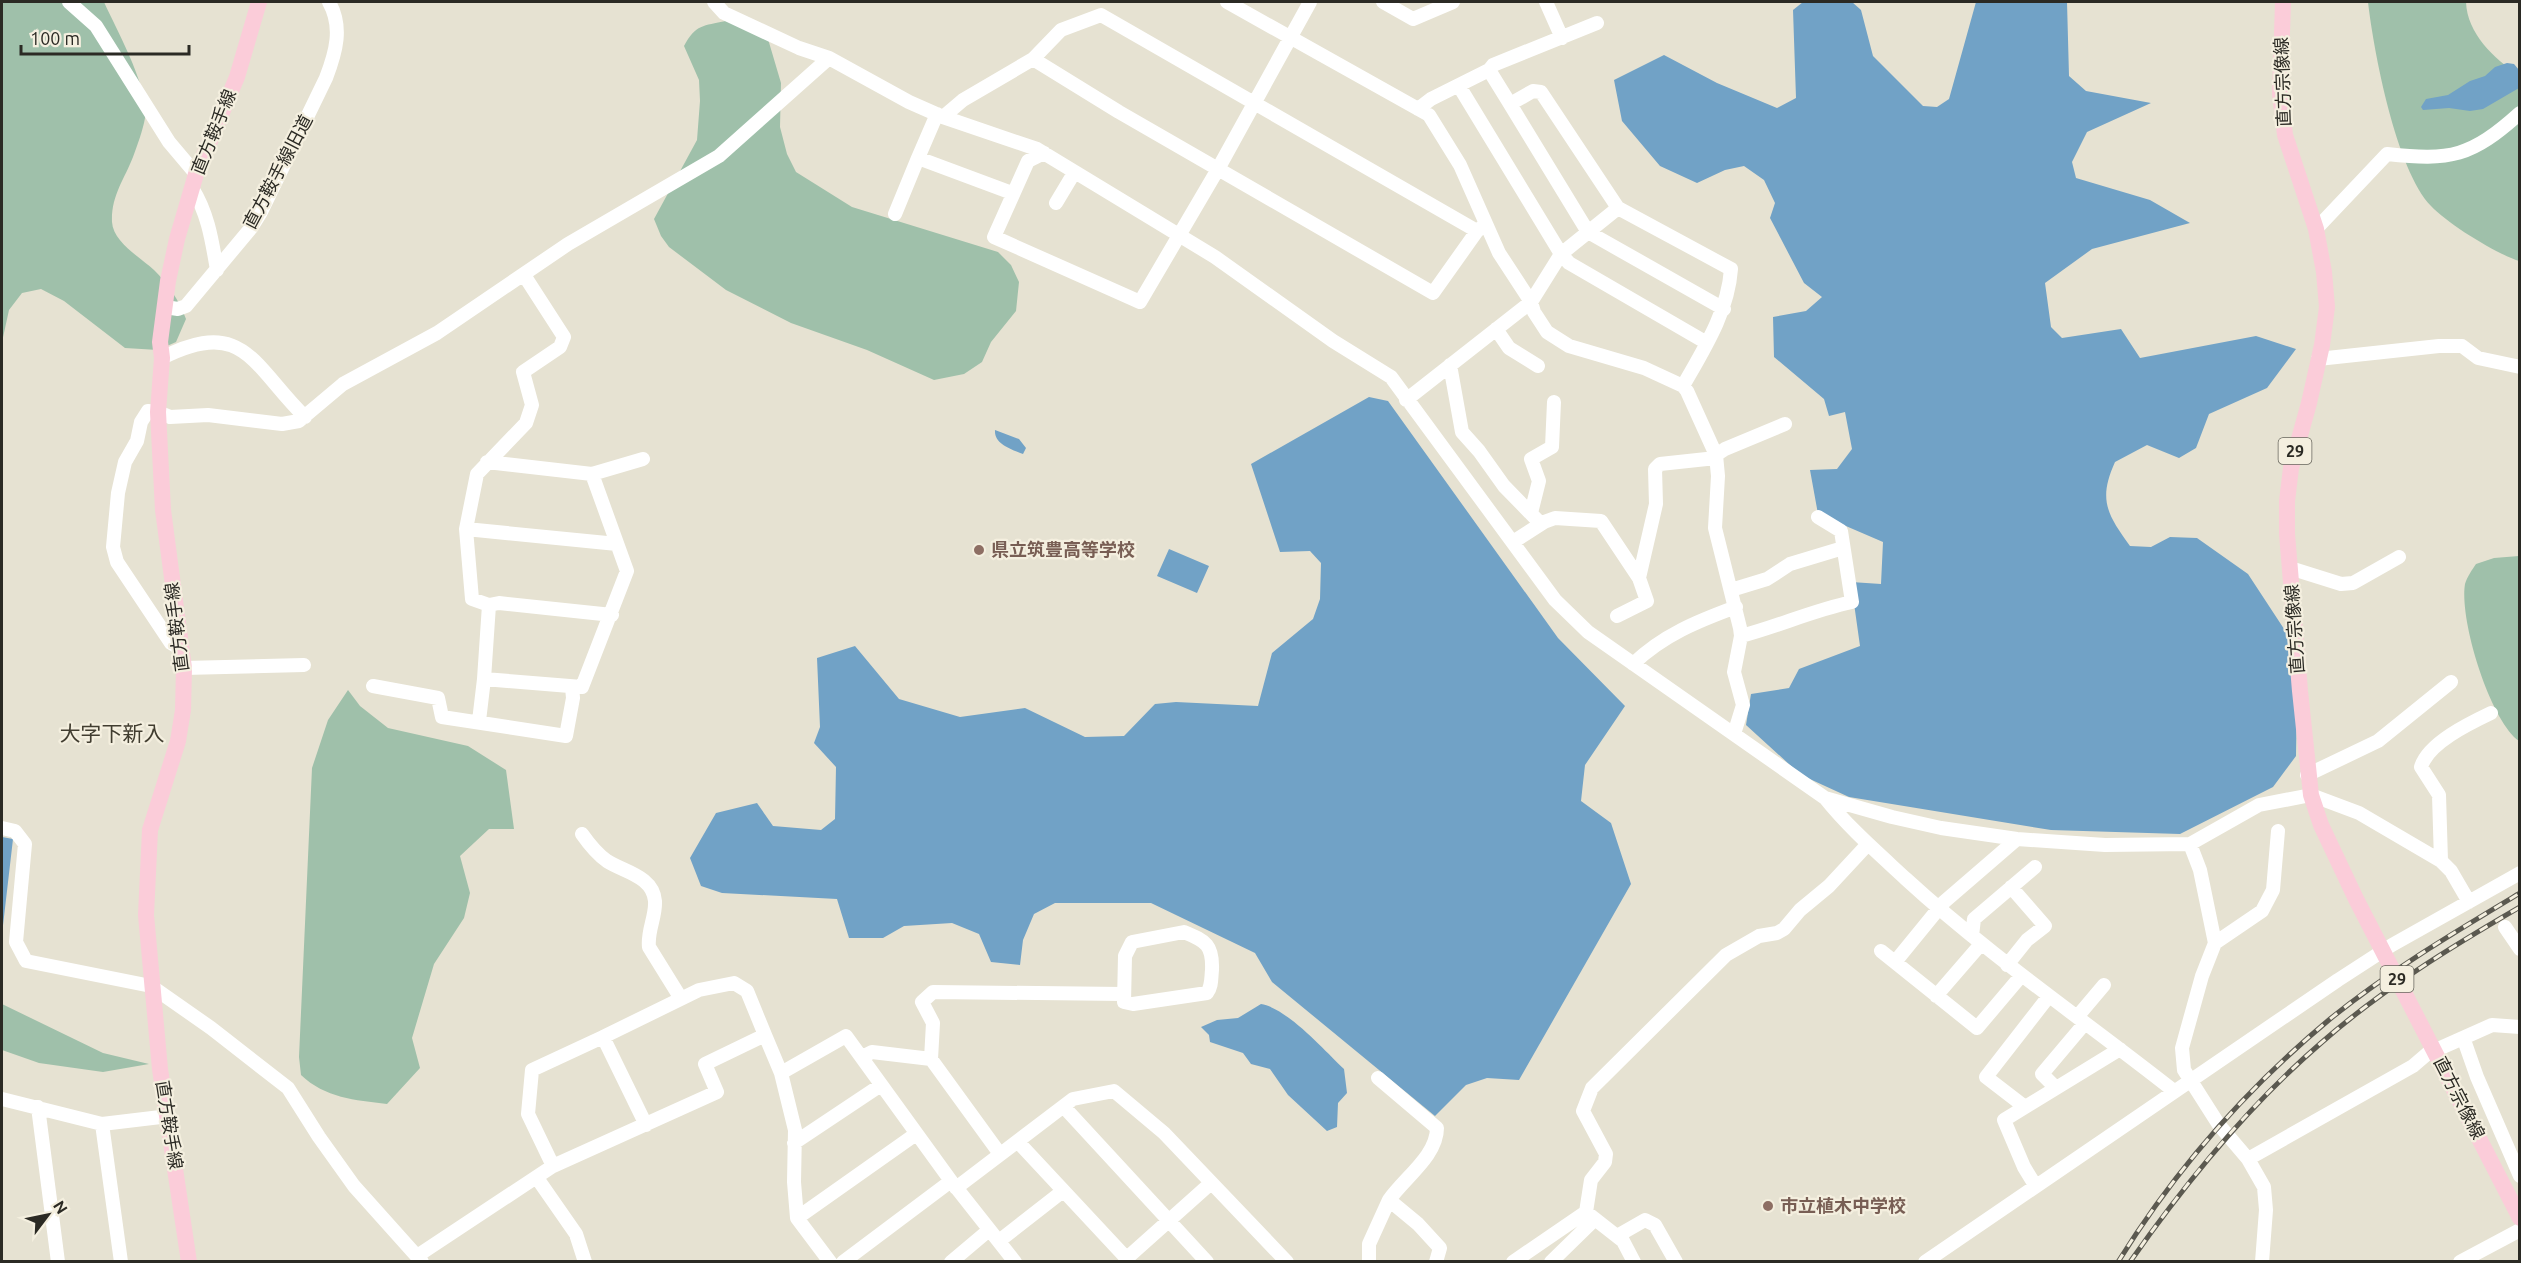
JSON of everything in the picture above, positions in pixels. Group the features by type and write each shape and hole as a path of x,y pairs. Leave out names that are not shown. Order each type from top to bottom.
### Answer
{"main road":[{"name":"直方鞍手線","path":"189,1262 169,1116 160,1069 146,915 150,830 178,741 183,710 184,668 163,510 158,411 162,358 160,342 177,239 194,181 237,77 259,2"},
{"name":"直方宗像線","path":"2283,2 2280,94 2285,135 2316,229 2324,272 2327,307 2310,402 2291,468 2287,534 2307,775 2321,825 2356,899 2520,1218"}],"street":[{"path":"69,2 96,26 194,181 209,225 217,270"},
{"name":"直方鞍手線旧道","path":"165,307 178,309 186,306 261,212 326,78 338,40 336,22 329,2"},
{"path":"714,2 723,13 799,48 830,58 909,102 940,116 1037,148 1074,173 1224,263 1333,341 1390,377 1555,600 1588,632 1825,798 1868,844 1938,909 2021,976 2174,1091"},
{"path":"1227,2 1429,115 1460,165 1482,227 1531,302 1534,312 1547,332 1569,346 1644,368 1683,386 1700,417 1716,457 1718,476 1715,528 1736,607 1741,636 1734,672 1743,705 1734,734"},
{"path":"1044,153 1028,161 994,237 1140,302 1218,169 1310,2"},
{"path":"1383,2 1413,19 1453,2"},
{"path":"1546,2 1562,38"},
{"path":"895,214 918,158 940,116 1033,59 1061,30 1101,15 1253,102 1482,227"},
{"path":"1418,109 1431,99 1489,70 1493,65 1597,23"},
{"path":"181,649 171,643 117,562 113,547 118,493 126,462 136,441 141,422 148,411 158,411 170,417 208,414 282,424 299,421 343,384 437,333 568,244 719,156 830,58"},
{"path":"1033,59 1433,293 1482,227"},
{"path":"1489,70 1588,232 1724,309"},
{"path":"1459,86 1561,254 1569,263 1707,343"},
{"path":"1510,104 1533,91 1541,92 1618,208 1731,269 1730,286 1724,309 1683,386"},
{"path":"2316,229 2387,153 2422,158 2459,154 2481,144 2520,113"},
{"path":"918,158 1012,193"},
{"path":"1056,203 1074,173"},
{"path":"1406,400 1531,302 1561,254 1618,208"},
{"path":"524,275 564,337 560,347 524,372 532,405 526,423 477,474 466,530 472,599 489,604 500,603 612,615"},
{"path":"1496,329 1509,348 1538,366"},
{"path":"162,358 190,345 219,341 229,343 249,355 305,417"},
{"path":"2318,358 2371,355 2439,346 2462,346 2478,358 2520,367"},
{"path":"1450,365 1454,374 1462,432 1504,486 1541,524"},
{"path":"1531,513 1539,481 1532,459 1552,447 1554,402"},
{"path":"1639,578 1656,504 1654,469 1660,464 1716,457 1725,448 1785,424"},
{"path":"487,462 592,474 643,459"},
{"path":"484,679 582,687 612,615 627,571 592,474"},
{"path":"1741,636 1792,621 1822,608 1852,602 1841,531 1818,517"},
{"path":"1513,542 1555,518 1601,521 1639,578 1647,601 1617,616"},
{"path":"466,530 617,544"},
{"path":"1731,590 1767,579 1790,564 1844,548"},
{"path":"2290,568 2341,584 2353,583 2399,557"},
{"path":"479,721 489,604"},
{"path":"1633,664 1671,634 1687,625 1736,607"},
{"path":"184,668 304,665"},
{"path":"2307,775 2378,741 2451,682"},
{"path":"373,686 438,698 442,717 566,736 573,698 572,687"},
{"path":"2441,861 2439,795 2421,767 2423,758 2463,726 2491,713"},
{"path":"1825,798 1941,828 2017,839 2105,845 2190,844 2259,805 2311,795 2359,813 2441,861 2451,871 2469,902"},
{"path":"2,828 15,831 25,844 16,942 26,961 152,986 288,1088 354,1186 420,1259 553,1166 717,1092 705,1064 765,1035"},
{"path":"2215,943 2262,911 2273,890 2278,831"},
{"path":"582,834 609,862 638,875 648,884 655,902 648,939 649,947 680,997"},
{"path":"1895,962 1938,909 2017,839"},
{"path":"1551,1262 1591,1216 1591,1180 1605,1162 1606,1154 1583,1111 1592,1088 1726,955 1759,936 1777,933 1784,929 1800,910 1829,886 1868,844"},
{"path":"2190,844 2200,870 2215,943 2202,976 2182,1048 2184,1070 2219,1125 2248,1158 2264,1187 2266,1210 2262,1262"},
{"path":"1936,996 1976,940 1974,919 2035,867"},
{"path":"1925,1262 2035,1185 2392,945 2520,873"},
{"path":"2007,965 2027,940 2045,926 2012,887"},
{"path":"2505,927 2520,949"},
{"path":"1184,932 1202,939 1213,954 1211,987 1207,993 1133,1004 1124,1002 1123,994 1125,956 1132,942 1184,932"},
{"path":"1881,951 1977,1028 2021,976"},
{"path":"553,1166 528,1114 532,1070 680,997 717,985 734,983 747,991 781,1073 795,1130 794,1182 797,1218 830,1262"},
{"path":"2056,1088 2042,1074 2104,985"},
{"path":"1000,1154 931,1059 933,1023 922,1002 933,992 1123,994"},
{"path":"2025,1107 1986,1077 2049,996"},
{"path":"2248,1158 2413,1066 2427,1054 2464,1040 2492,1025 2520,1027"},
{"path":"603,1036 646,1125"},
{"path":"781,1073 846,1036 954,1185 1015,1262"},
{"path":"2464,1040 2477,1077 2520,1176"},
{"path":"2035,1185 2024,1167 2004,1120 2120,1049"},
{"path":"862,1057 872,1052 931,1059"},
{"path":"1369,1262 1369,1244 1389,1200 1425,1158 1437,1138 1437,1128 1378,1078"},
{"path":"794,1143 881,1085"},
{"path":"843,1262 1019,1143 1073,1099 1114,1091 1164,1133 1287,1262"},
{"path":"2,1099 102,1124 169,1116"},
{"path":"38,1107 58,1262"},
{"path":"1064,1107 1207,1262"},
{"path":"102,1124 121,1262"},
{"path":"797,1218 916,1134"},
{"path":"1019,1143 1129,1260 1211,1183"},
{"path":"537,1178 576,1234 585,1262"},
{"path":"999,1241 1063,1191"},
{"path":"1389,1200 1418,1224 1440,1248 1436,1262"},
{"path":"1591,1216 1623,1241 1634,1262"},
{"path":"1513,1262 1591,1216"},
{"path":"1617,1236 1645,1220 1655,1226 1676,1262"},
{"path":"951,1262 989,1230"},
{"path":"2460,1262 2520,1230"}],"green space":[{"path":"2,2 104,2 131,59 145,105 143,128 116,196 112,222 122,243 159,275 180,305 186,319 176,342 158,350 125,348 64,301 41,289 22,293 9,310 2,342"},
{"path":"2368,2 2466,2 2471,24 2477,35 2500,61 2519,75 2519,261 2485,245 2460,229 2431,206 2418,189 2397,139 2381,79"},
{"path":"726,21 768,39 781,83 780,127 787,154 796,172 852,207 998,252 1011,265 1019,282 1016,311 991,342 982,362 964,374 934,380 867,350 791,323 726,290 669,247 661,236 654,219 697,140 700,101 699,80 684,46 692,34 701,27"},
{"path":"2519,556 2519,741 2508,730 2497,713 2488,692 2472,644 2464,600 2465,584 2476,564 2494,558"},
{"path":"348,690 360,706 388,728 468,746 506,770 514,829 489,829 460,856 470,893 464,918 434,964 412,1038 420,1068 387,1104 341,1097 320,1089 301,1075 299,1057 312,768 328,720"},
{"path":"2,1004 103,1053 149,1064 103,1072 39,1063 2,1050"}],"water":[{"path":"1803,2 1852,2 1861,10 1873,56 1923,106 1937,107 1949,99 1976,2 2067,2 2069,76 2086,91 2151,103 2087,132 2072,162 2076,178 2150,200 2190,223 2092,249 2045,283 2051,327 2062,338 2121,329 2140,358 2256,336 2296,349 2267,388 2209,414 2196,448 2179,458 2147,445 2115,462 2106,497 2111,515 2130,546 2151,547 2170,537 2197,538 2248,574 2292,641 2297,687 2296,756 2273,787 2180,834 2051,830 1849,797 1801,775 1746,725 1751,694 1789,688 1799,669 1860,646 1851,582 1881,584 1883,542 1818,514 1810,470 1837,469 1852,449 1845,412 1829,416 1824,399 1774,357 1773,317 1806,311 1822,297 1804,283 1770,218 1775,203 1764,180 1744,166 1725,170 1697,183 1660,166 1622,121 1614,80 1664,55 1717,83 1777,108 1796,98 1793,10"},
{"path":"2507,63 2514,64 2519,70 2519,88 2483,109 2423,110 2421,107 2426,99 2448,95 2470,81 2485,76 2495,67"},
{"path":"1369,397 1388,401 1558,638 1625,706 1585,765 1581,801 1611,823 1631,884 1519,1080 1487,1078 1466,1085 1435,1116 1272,982 1255,953 1151,903 1055,903 1034,914 1023,940 1020,965 991,962 979,934 952,923 904,926 883,938 849,938 837,899 722,893 701,886 690,858 716,813 757,803 773,826 821,830 835,819 836,767 814,743 820,727 817,658 855,646 899,699 960,717 1025,708 1085,737 1124,736 1155,704 1176,702 1258,706 1272,653 1313,619 1320,599 1321,563 1310,551 1280,552 1251,464"},
{"path":"995,430 1019,439 1026,448 1023,454 1000,442 995,435"},
{"path":"1169,549 1209,566 1197,593 1157,576"},
{"path":"2,837 13,839 2,934"},
{"path":"1261,1004 1282,1013 1294,1022 1344,1069 1347,1093 1338,1103 1337,1127 1327,1131 1288,1095 1270,1069 1251,1064 1243,1053 1210,1042 1209,1035 1201,1027 1217,1020 1238,1018"}],"railway":[{"path":"2118,1262 2188,1163 2241,1102 2299,1045 2352,1001 2399,968 2520,893"},
{"path":"2130,1262 2219,1146 2268,1093 2321,1043 2392,987 2520,907"}],"place":[{"name":"県立筑豊高等学校","path":"979,550"},
{"name":"市立植木中学校","path":"1768,1206"}],"district":[{"name":"大字下新入","path":"112,734"}]}
